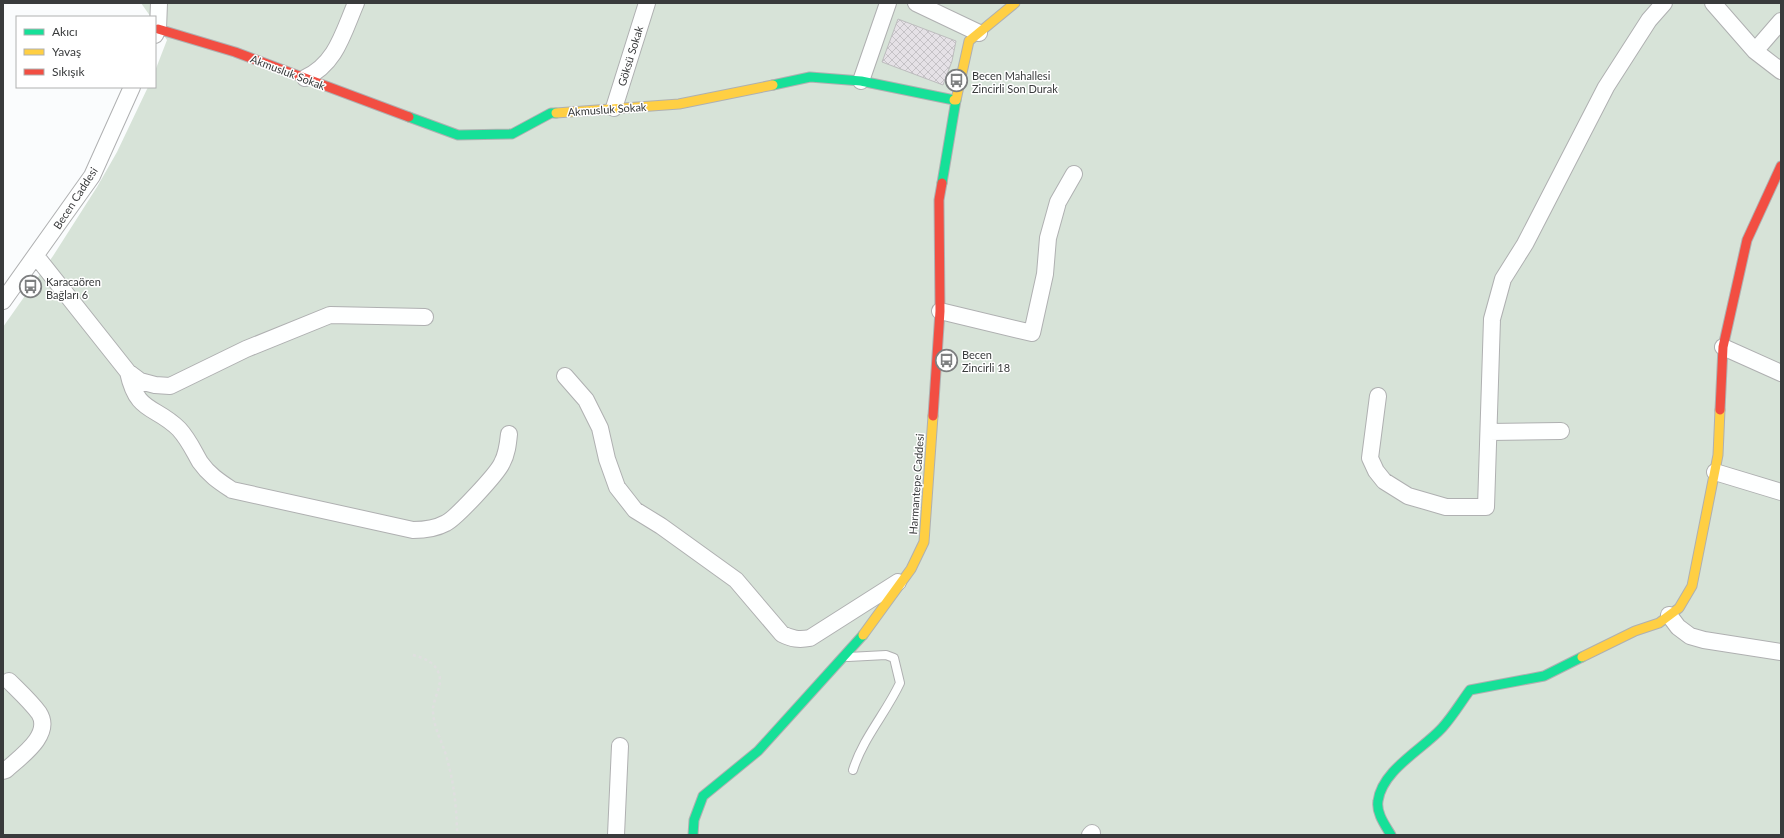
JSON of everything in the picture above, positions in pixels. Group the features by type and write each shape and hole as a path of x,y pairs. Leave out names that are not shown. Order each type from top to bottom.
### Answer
{"street":[{"path":"156,32 159,3"},
{"path":"304,78 315,73 327,63 336,50 356,3"},
{"name":"Göksü Sokak","path":"614,108 646,3"},
{"path":"862,82 888,3"},
{"path":"916,3 979,33"},
{"path":"956,100 969,41 1015,3"},
{"path":"1378,396 1370,458 1376,471 1384,481 1408,496 1446,506 1486,507 1492,319 1503,279 1532,231 1606,87 1648,20 1664,3"},
{"path":"1713,3 1755,51 1781,72"},
{"path":"1755,51 1781,21"},
{"name":"Akmusluk Sokak","path":"156,32 235,52 458,136 512,134 551,113 679,104 810,77 862,82 956,100"},
{"name":"Becen Caddesi","path":"5,296 36,256 92,176 132,88"},
{"name":"Harmantepe Caddesi","path":"693,835 694,820 703,796 758,751 867,630 911,569 924,542 940,311 939,200 956,100"},
{"path":"1391,835 1382,818 1378,802 1382,786 1390,776 1442,727 1470,690 1544,676 1635,631 1659,623 1679,608 1692,586 1718,456 1723,348 1747,240 1781,166"},
{"path":"940,311 1032,332 1045,274 1048,238 1058,202 1074,174"},
{"path":"36,256 128,372 140,381 155,386 170,386 246,349 330,315 425,318"},
{"path":"1723,348 1781,373"},
{"path":"128,372 131,386 138,399 148,409 178,428 191,444 200,462 214,478 232,490 413,530 431,529 447,523 495,475 503,462 508,448 509,434"},
{"path":"566,376 586,400 600,428 607,459 616,487 635,510 661,526 736,580 782,634 791,638 810,638 904,578"},
{"path":"1489,432 1561,431"},
{"path":"1715,472 1781,492"},
{"path":"1669,616 1678,627 1690,636 1704,640 1781,652"},
{"path":"3,771 6,770 37,740 43,723 38,712 9,681"},
{"path":"616,835 620,746"}],"lane":[{"path":"843,657 886,655 894,658 900,683 892,700 862,745 853,770"}],"path":[{"path":"413,655 430,662 439,673 439,685 433,708 434,726 447,759 454,793 457,835"}],"shaded area":[{"path":"141,3 1781,3 1781,835 3,835 3,327 53,256 97,187 117,152 148,88 156,88 156,68 167,40 156,24 156,16 150,16"}],"building":[{"path":"898,19 956,41 952,61 943,85 882,62"}],"traffic: fast":[{"path":"773,85 810,77 861,81 954,100"},
{"path":"942,183 956,100"},
{"path":"409,117 458,135 512,134 551,113 556,113"},
{"path":"693,835 694,820 703,796 758,751 863,635"},
{"path":"1391,835 1378,810 1378,801 1381,790 1387,779 1395,770 1442,728 1470,690 1544,676 1582,657"}],"traffic: slow":[{"path":"954,100 956,100 969,41 1015,3"},
{"path":"556,113 679,104 773,85"},
{"path":"1582,657 1635,631 1659,623 1679,608 1692,586 1718,455 1720,410"},
{"path":"863,635 911,569 924,542 933,416"}],"traffic: jam":[{"path":"158,29 235,52 409,117"},
{"path":"1720,410 1723,347 1747,240 1781,166"},
{"path":"933,416 940,311 939,200 942,183"}],"place":[{"name":"Becen Mahallesi Zincirli Son Durak","path":"956,81"},
{"name":"Karacaören Bağları 6","path":"31,287"},
{"name":"Becen Zincirli 18","path":"947,360"}]}
